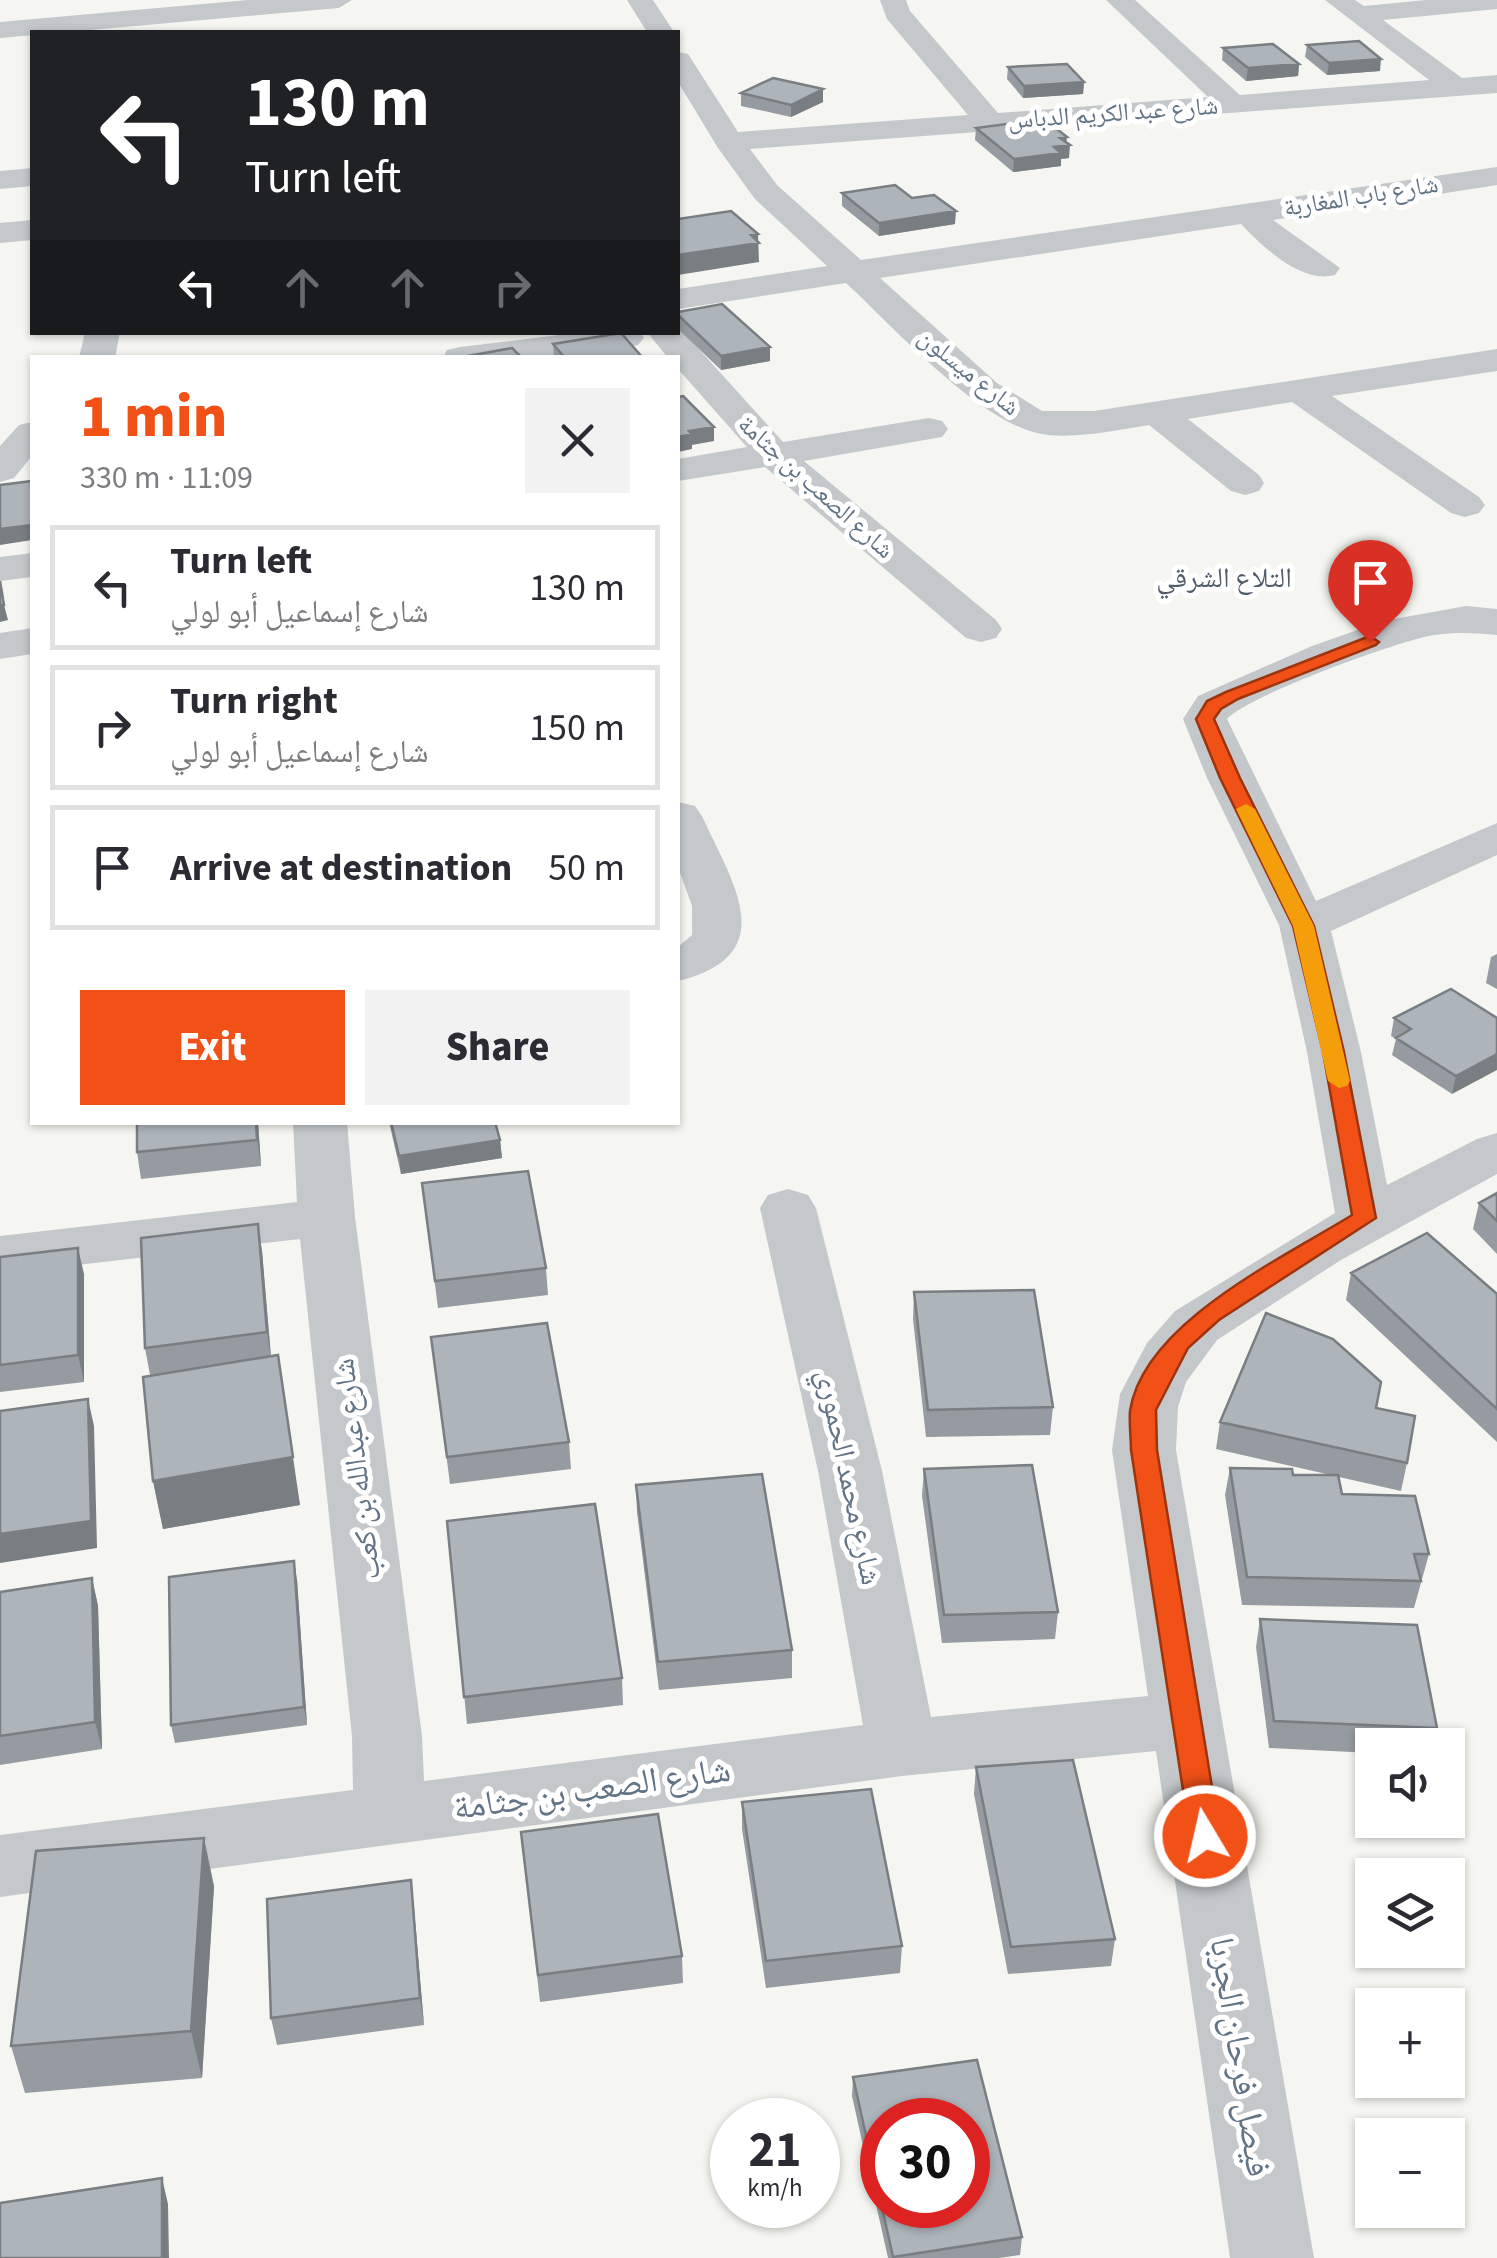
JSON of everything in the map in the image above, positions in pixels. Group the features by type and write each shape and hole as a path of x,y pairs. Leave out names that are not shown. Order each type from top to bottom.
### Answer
{"street":[{"path":"640,0 659,30"},
{"path":"893,0 897,12 990,122"},
{"path":"1119,0 1233,104"},
{"path":"1348,7 1497,1"},
{"path":"0,30 352,4"},
{"path":"1348,7 1456,88"},
{"name":"شارع ميسلون","path":"680,63 729,142 766,192 984,391 1028,420 1080,423 1497,360"},
{"name":"شارع عبد الكريم الدباس","path":"729,142 1497,84"},
{"name":"شارع باب المغاربة","path":"1323,268 1267,234 1254,220 1258,213 1497,176"},
{"path":"0,180 30,177"},
{"path":"680,299 1184,220 1258,213"},
{"path":"0,233 30,230"},
{"path":"485,355 649,335"},
{"name":"شارع الصعب بن جثامة","path":"667,335 775,456 981,629"},
{"path":"1298,390 1465,505"},
{"path":"0,410 30,406"},
{"path":"1156,412 1244,483"},
{"path":"680,470 929,429"},
{"path":"0,470 30,434"},
{"path":"0,570 30,565"},
{"path":"1364,1218 1334,1052 1304,926 1205,719 1214,705 1402,630 1461,617 1497,622"},
{"path":"0,646 30,641"},
{"path":"680,821 716,904 720,929 708,948 680,965"},
{"path":"1304,926 1497,837"},
{"name":"شارع عبدالله بن كعب","path":"320,1125 326,1217 386,1716 390,1815"},
{"name":"فيصل فرحان الجربا","path":"1272,2258 1144,1450 1143,1410 1158,1376 1180,1342 1210,1314 1364,1218 1497,1152"},
{"name":"شارع محمد الحموري","path":"788,1208 850,1471 902,1748"},
{"path":"0,1255 326,1217"},
{"name":"شارع الصعب بن جثامة","path":"0,1866 902,1748 1186,1720"}],"building":[{"path":"1359,41 1381,59 1329,63 1307,45"},
{"path":"1273,44 1299,64 1248,68 1223,48"},
{"path":"1067,64 1084,82 1024,86 1008,67"},
{"path":"773,78 823,89 791,105 741,93"},
{"path":"1044,119 1067,137 1060,138 1070,145 1054,147 1061,153 1014,159 976,128"},
{"path":"895,185 912,198 934,195 956,211 879,223 842,193"},
{"path":"731,211 758,234 751,235 759,243 680,255 680,219"},
{"path":"722,304 770,347 721,356 680,317 680,312"},
{"path":"623,335 640,355 562,355 553,344"},
{"path":"512,348 519,355 474,355"},
{"path":"683,396 714,427 680,437"},
{"path":"30,481 30,525 0,529 0,485"},
{"path":"1451,989 1497,1018 1497,1054 1456,1076 1396,1038 1411,1029 1394,1018"},
{"path":"137,1125 256,1125 257,1140 137,1152"},
{"path":"392,1125 496,1125 500,1140 399,1156"},
{"path":"528,1171 546,1268 435,1281 422,1183"},
{"path":"1497,1193 1497,1221 1479,1203"},
{"path":"258,1224 267,1332 145,1348 141,1238"},
{"path":"1427,1233 1497,1294 1497,1409 1351,1273"},
{"path":"78,1248 78,1355 0,1365 0,1257"},
{"path":"1034,1290 1053,1407 928,1410 914,1292"},
{"path":"1266,1313 1333,1339 1381,1382 1376,1408 1415,1416 1407,1463 1220,1422"},
{"path":"547,1323 569,1442 447,1457 431,1337"},
{"path":"278,1355 293,1457 153,1481 143,1377"},
{"path":"88,1399 91,1521 0,1534 0,1411"},
{"path":"1032,1465 1058,1612 944,1615 924,1469"},
{"path":"1230,1468 1292,1469 1293,1475 1338,1475 1342,1494 1415,1496 1429,1554 1414,1554 1421,1581 1247,1577"},
{"path":"762,1474 792,1650 658,1662 636,1485"},
{"path":"595,1504 622,1678 464,1697 447,1521"},
{"path":"294,1561 304,1707 171,1725 169,1577"},
{"path":"92,1578 95,1722 0,1736 0,1592"},
{"path":"1260,1619 1417,1625 1437,1728 1274,1721"},
{"path":"1073,1760 1115,1939 1011,1947 976,1767"},
{"path":"871,1789 902,1946 766,1961 742,1802"},
{"path":"658,1814 682,1956 538,1975 521,1832"},
{"path":"204,1838 191,2031 11,2046 36,1851"},
{"path":"411,1880 420,1998 271,2018 267,1899"},
{"path":"977,2060 987,2098 860,2098 860,2108 853,2077"},
{"path":"990,2111 1022,2237 893,2257 887,2228 990,2228"},
{"path":"162,2178 162,2258 0,2258 0,2203"}],"slow traffic":[{"path":"1246,809 1304,926 1339,1081"}],"district":[{"name":"التلاع الشرقي","path":"1224,578"}],"route":[{"path":"1205,1836 1144,1450 1143,1410 1158,1376 1180,1342 1210,1314 1364,1218 1334,1052 1304,926 1205,719 1214,705 1232,696 1370,642"}]}
